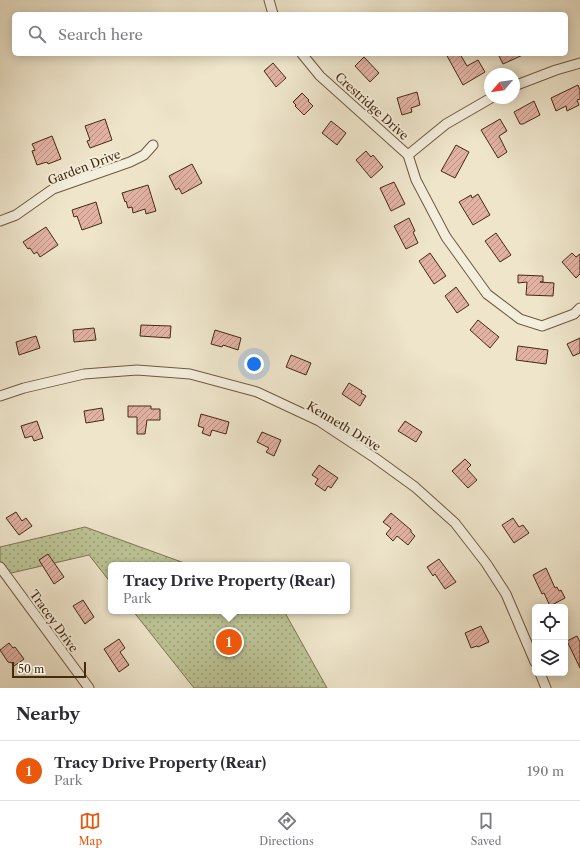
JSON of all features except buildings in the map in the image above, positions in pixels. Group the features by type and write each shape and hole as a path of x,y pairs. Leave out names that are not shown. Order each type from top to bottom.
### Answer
{"street":[{"path":"269,0 272,12"},
{"name":"Crestridge Drive","path":"304,56 320,76 408,155 416,180 446,237 487,294 520,319 542,326 574,314 580,308"},
{"path":"520,84 556,70 580,63"},
{"path":"408,155 446,124 484,102"},
{"name":"Garden Drive","path":"0,221 16,215 53,189 130,162 144,155 153,145"},
{"name":"Kenneth Drive","path":"0,396 24,388 84,374 137,370 190,374 257,392 319,421 375,458 415,487 455,523 486,563 506,594 532,655"},
{"name":"Tracey Drive","path":"0,567 89,688"},
{"path":"541,676 546,688"}],"green space":[{"path":"85,527 182,562 108,562 108,579 89,555 7,574 0,565 0,547"},
{"path":"135,614 286,614 327,688 194,688"}],"place":[{"name":"Tracy Drive Property (Rear)","path":"229,642"}]}
